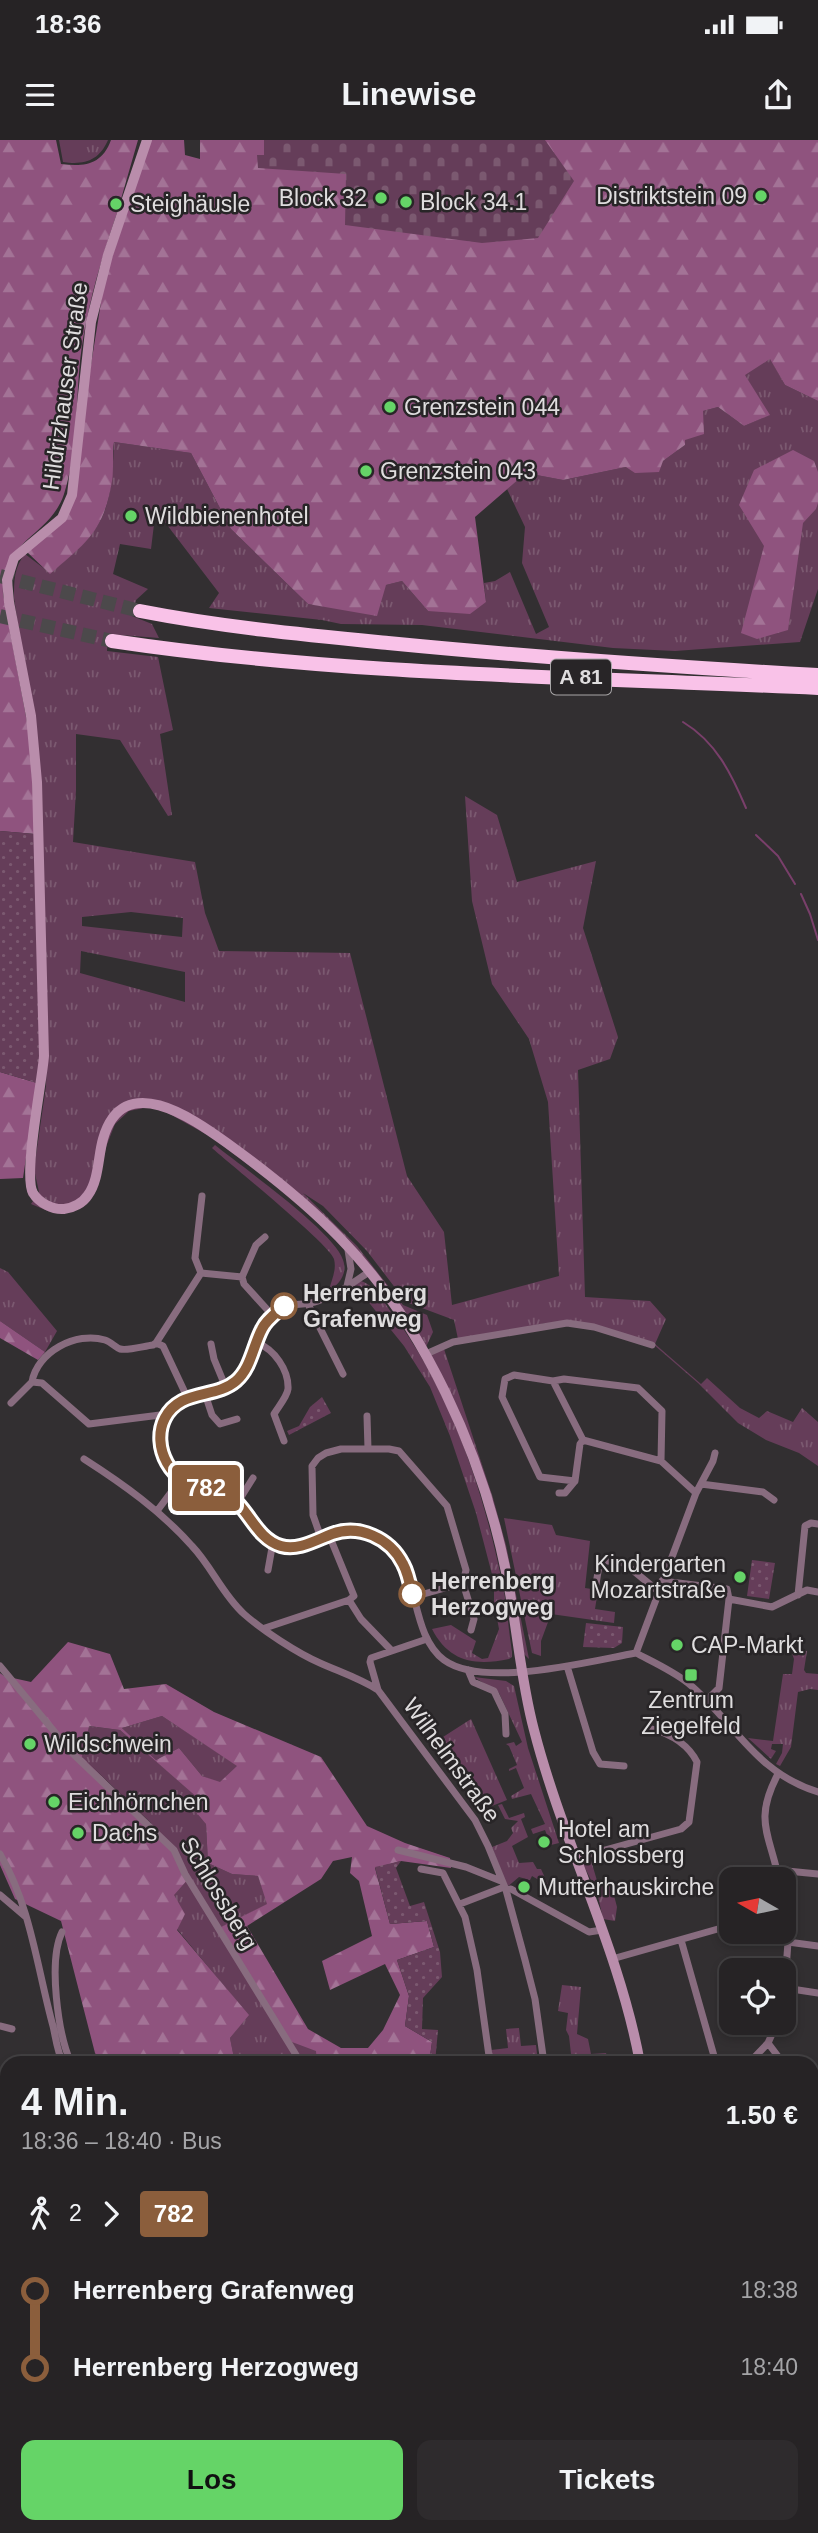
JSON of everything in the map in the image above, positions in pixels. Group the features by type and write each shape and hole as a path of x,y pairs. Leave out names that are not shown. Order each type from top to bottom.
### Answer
{"highway":[{"name":"A 81","path":"140,611 348,640 657,667 818,675"},
{"name":"A 81","path":"112,641 174,650 344,666 818,688"}],"main road":[{"name":"Hildrizhauser Straße","path":"147,140 108,255 93,311 72,495 62,518 14,558 7,576 9,602 31,716 37,782 44,1056 29,1167 33,1194 56,1209 68,1209 79,1203 89,1194 94,1182 104,1134 110,1122 136,1103 159,1103 177,1110 289,1190 348,1247 369,1272 426,1354 455,1415 491,1513 506,1573 533,1729 628,2006 639,2056"}],"street":[{"path":"201,1273 195,1258 202,1196"},
{"path":"265,1237 256,1245 242,1277 244,1284 273,1315"},
{"path":"347,1287 351,1269 348,1247"},
{"path":"369,1272 333,1296 308,1304 288,1304 262,1327 244,1371 226,1388 181,1402 168,1414 161,1427 159,1441 162,1455 181,1479 223,1492 238,1502 259,1531 273,1542 292,1547 339,1531 361,1531 388,1544 404,1565 427,1639 445,1661 467,1670 522,1672 636,1653 687,1682 758,1758 778,1774 797,1785 818,1792"},
{"path":"201,1273 242,1277"},
{"path":"11,1403 32,1382 34,1369 63,1342 107,1340 119,1349 156,1343 201,1273"},
{"path":"308,1304 343,1374"},
{"path":"426,1354 453,1342 567,1323 594,1327 652,1345"},
{"path":"156,1343 163,1346 188,1399"},
{"path":"257,1343 266,1346 286,1371 283,1380 288,1391 274,1414 284,1441"},
{"path":"211,1344 226,1388"},
{"path":"575,1481 540,1477 502,1396 505,1379 514,1376 553,1381 564,1379 638,1388 662,1410 661,1461"},
{"path":"553,1381 583,1440 661,1461 696,1493"},
{"path":"32,1382 42,1383 89,1424 168,1414"},
{"path":"205,1394 212,1415 220,1424 237,1419"},
{"path":"367,1416 368,1449"},
{"path":"559,1493 565,1493 575,1481 580,1444 583,1440"},
{"path":"265,1628 354,1596 313,1515 312,1466 318,1458 334,1450 368,1449 399,1451 447,1506 466,1570 463,1583 474,1619 471,1630"},
{"path":"636,1653 696,1493 715,1452"},
{"path":"84,1459 157,1511 194,1547 238,1607 296,1651 319,1663 354,1675 379,1690"},
{"path":"238,1502 253,1478"},
{"path":"157,1511 181,1479"},
{"path":"701,1484 763,1492 774,1500"},
{"path":"798,1595 806,1526 811,1522 818,1524"},
{"path":"268,1570 273,1542"},
{"path":"596,1584 600,1560 624,1563 658,1591"},
{"path":"662,1581 727,1589 729,1599 719,1688 706,1701"},
{"path":"413,1597 463,1583"},
{"path":"729,1599 772,1607 807,1590 818,1592"},
{"path":"349,1600 361,1619 389,1651 427,1639"},
{"name":"Wilhelmstraße","path":"389,1651 371,1658 379,1690 475,1820 488,1846 503,1886 535,1999 543,2056"},
{"name":"Schlossberg","path":"0,1666 72,1753 174,1850 184,1874 297,2056"},
{"path":"567,1666 593,1752 600,1764 624,1766"},
{"path":"467,1670 473,1682 494,1691 505,1714 506,1734"},
{"path":"576,1858 681,1829 689,1822 697,1762 693,1753 670,1734 652,1729"},
{"path":"776,1867 767,1840 764,1810 766,1795 778,1774"},
{"path":"398,1850 466,1867 589,1932 602,1930"},
{"path":"0,1854 11,1872 28,1919 42,1987 61,2056"},
{"path":"421,1869 443,1874 455,1900 460,1904 477,1970 489,2056"},
{"path":"796,1872 818,1874"},
{"path":"460,1904 503,1886"},
{"path":"0,1895 28,1919"},
{"path":"612,1959 719,1929"},
{"path":"62,1933 55,1961 55,1990 68,2056"},
{"path":"681,1940 714,2056"},
{"path":"796,1943 818,1947"},
{"path":"796,1992 818,1993"},
{"path":"0,2026 12,2029"},
{"path":"756,2056 772,2035"},
{"path":"768,2043 778,2056"}],"green space":[{"path":"0,140 56,140 61,164 77,165 91,162 103,155 111,140 138,140 121,199 113,197 109,207 118,210 86,322 80,361 74,445 64,494 48,520 17,550 4,576 3,594 30,738 35,834 0,831"},
{"path":"59,140 108,140 95,157 78,163 63,162"},
{"path":"151,140 184,140 185,155 200,159 200,140 818,140 818,401 785,385 770,359 745,375 770,415 744,426 718,407 703,411 704,434 685,440 685,445 663,461 659,472 635,473 626,467 563,480 526,473 475,517 486,602 470,614 428,611 402,581 386,585 377,616 308,604 231,529 191,453 114,442 109,498 99,524 84,544 50,574 27,552 67,515 102,296 110,263"},
{"path":"264,140 545,140 574,181 538,238 482,243 345,225 346,174 258,168 257,155 264,155"},
{"path":"770,358 785,385 818,401 818,589 800,642 675,651 613,648 422,625 341,624 209,608 219,593 161,517 155,516 151,549 120,544 113,574 148,589 136,600 132,616 152,624 159,638 108,634 107,651 158,657 173,730 160,734 172,815 168,816 120,740 76,734 73,842 195,862 205,913 219,951 350,953 407,1176 444,1232 452,1305 559,1276 548,1102 529,1039 492,984 472,901 465,796 497,815 517,882 596,861 583,928 618,1037 610,1059 578,1070 585,1297 650,1301 666,1319 655,1344 701,1384 707,1378 740,1408 759,1418 767,1411 793,1422 802,1408 818,1422 818,1466 799,1453 766,1440 738,1423 653,1344 566,1321 489,1336 458,1339 454,1320 406,1302 367,1251 323,1206 303,1193 357,1246 403,1305 427,1315 433,1332 426,1347 346,1238 211,1137 154,1106 129,1111 115,1124 106,1147 94,1195 48,1211 31,1204 39,1192 34,1169 46,1086 47,1052 41,777 14,598 15,580 25,554 50,573 94,531 102,518 111,487 114,442 191,453 231,529 308,604 339,608 386,585 402,581 428,611 486,602 484,583 495,581 510,572 536,634 549,627 522,563 525,527 507,489 526,473 563,480 663,461 685,445 684,440 703,411 718,407 744,426 769,415 744,374","holes":["131,912 183,918 182,937 82,926 82,917","81,951 185,972 185,1002 80,973"]},
{"path":"793,450 814,461 818,472 818,503 803,523 788,630 757,639 741,633 764,546 739,505 754,470"},
{"path":"0,831 35,834 40,1050 37,1083 0,1072"},
{"path":"0,1072 37,1083 23,1178 0,1179"},
{"path":"215,1145 306,1217 336,1248 343,1260 344,1270 342,1278 333,1288 329,1291 335,1263 328,1251 212,1148"},
{"path":"0,1268 8,1272 57,1331 45,1352 0,1321"},
{"path":"361,1281 371,1286 414,1345 432,1376 461,1440 484,1508 503,1586 512,1652 509,1659 485,1662 464,1659 446,1649 432,1629 451,1625 476,1641 472,1653 482,1659 488,1658 499,1629 494,1603 494,1582 476,1513 430,1387 404,1346 362,1294 335,1296"},
{"path":"0,1321 45,1352 38,1360 0,1338"},
{"path":"444,1349 506,1545 529,1659 524,1654 505,1553 432,1357 432,1354"},
{"path":"322,1397 331,1413 289,1435 287,1431 299,1426 310,1407"},
{"path":"504,1518 552,1525 556,1535 590,1541 585,1588 598,1590 595,1609 615,1612 614,1623 551,1614 541,1641 541,1656 532,1653"},
{"path":"752,1560 775,1563 769,1599 747,1596"},
{"path":"586,1623 623,1627 622,1643 614,1648 583,1647"},
{"path":"68,1642 110,1654 124,1689 166,1684 214,1712 321,1757 367,1826 405,1843 450,1858 451,1868 401,1861 375,1868 390,1924 427,1921 434,1947 397,1960 409,1996 405,2026 432,2042 430,2056 316,2056 316,2051 284,2039 217,1929 267,1904 258,1876 232,1874 208,1863 206,1824 196,1812 199,1799 120,1730 89,1726 82,1757 173,1846 189,1878 174,1895 185,1914 177,1930 249,2015 230,2038 234,2056 97,2056 61,1921 15,1899 0,1865 0,1673 31,1682","holes":["162,1716 237,1766 220,1782 202,1776 179,1748 156,1760 122,1728","352,1857 350,1873 359,1881 372,1936 322,1961 330,1990 385,1964 400,1995 383,2030 368,2048 341,2048 308,2029 247,1926 321,1879 333,1861"]},
{"path":"790,1648 807,1651 804,1670 806,1673 818,1674 818,1690 798,1692 791,1747 780,1766 776,1764 783,1744 772,1744 771,1749 776,1751 771,1759 748,1738 773,1741 783,1674 792,1674 794,1659"},
{"path":"474,1677 506,1681 514,1686 528,1748 559,1843 551,1845 545,1830 533,1834 531,1829 545,1824 531,1794 512,1799 511,1796 524,1788 516,1768 509,1771 517,1765 506,1744 514,1742 516,1746 522,1742 499,1693"},
{"path":"162,1716 238,1766 220,1783 202,1776 179,1748 156,1760 122,1728"},
{"path":"471,1719 507,1800 487,1808 463,1775 460,1776 462,1769 456,1761 451,1758 446,1761 443,1758 449,1754 442,1743 445,1740 443,1737"},
{"path":"88,1726 120,1730 200,1799 206,1824 208,1863 232,1874 258,1876 268,1904 218,1929 317,2051 317,2056 234,2056 230,2038 248,2015 177,1929 173,1895 151,1823 82,1757"},
{"path":"502,1804 509,1818 524,1813 525,1817 521,1819 528,1837 512,1846 519,1863 533,1862 537,1869 541,1869 551,1891 532,1876 530,1880 519,1877 507,1887 492,1847 507,1841 513,1833 511,1828 518,1821 505,1819 498,1805"},
{"path":"590,1857 598,1884 611,1884 617,1907 615,1921 603,1919 597,1892 582,1862"},
{"path":"401,1861 396,1868 410,1906 424,1902 440,1952 442,1977 423,1998 422,2029 438,2030 436,2056 430,2056 432,2042 405,2026 409,1996 397,1960 434,1947 427,1921 390,1924 375,1867"},
{"path":"562,1985 581,1987 577,2034 588,2039 591,2054 606,2053 607,2056 571,2056 566,2030 568,2013 558,2011"},
{"path":"519,2028 521,2046 536,2045 537,2056 492,2056 491,2050 508,2048 506,2029"}],"waterway":[{"path":"683,722 705,739 721,759 746,808"},
{"path":"756,835 778,856 795,884"},
{"path":"801,894 818,940"}],"tunnel":[{"path":"0,576 140,611"},
{"path":"0,616 112,641"}],"bus line":[{"name":"782","path":"284,1306 262,1327 244,1371 236,1381 226,1388 181,1402 168,1414 161,1427 159,1441 162,1455 181,1479 223,1492 238,1502 259,1531 281,1546 301,1546 339,1531 371,1534 388,1544 396,1553 404,1565 412,1594"}],"place":[{"name":"Distriktstein 09","path":"761,196"},
{"name":"Block 32","path":"381,198"},
{"name":"Block 34.1","path":"406,202"},
{"name":"Steighäusle","path":"116,204"},
{"name":"Grenzstein 044","path":"390,407"},
{"name":"Grenzstein 043","path":"366,471"},
{"name":"Wildbienenhotel","path":"131,516"},
{"name":"Herrenberg Grafenweg","path":"284,1306"},
{"name":"Kindergarten Mozartstraße","path":"740,1577"},
{"name":"Herrenberg Herzogweg","path":"412,1594"},
{"name":"CAP-Markt","path":"677,1645"},
{"name":"Zentrum Ziegelfeld","path":"691,1675"},
{"name":"Wildschwein","path":"30,1744"},
{"name":"Eichhörnchen","path":"54,1802"},
{"name":"Dachs","path":"78,1833"},
{"name":"Hotel am Schlossberg","path":"544,1842"},
{"name":"Mutterhauskirche","path":"524,1887"}]}
